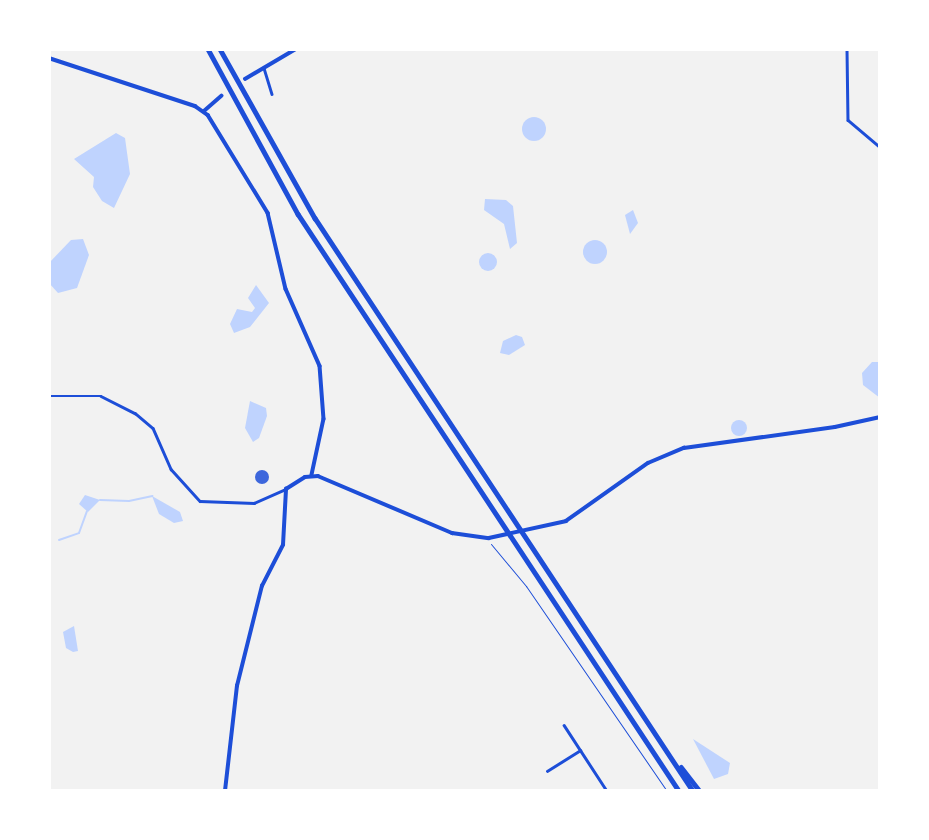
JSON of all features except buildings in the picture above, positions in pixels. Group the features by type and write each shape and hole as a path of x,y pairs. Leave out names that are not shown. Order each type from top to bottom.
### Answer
{"highway":[{"path":"208,49 299,214 680,791"},
{"path":"220,49 315,218 693,791"},
{"path":"673,757 700,791"}],"street":[{"path":"245,79 296,49"},
{"path":"847,49 848,120 880,147"},
{"path":"49,58 204,111 268,213 286,289 320,366 324,419 313,475"},
{"path":"264,68 272,94"},
{"path":"204,111 221,96"},
{"path":"49,396 101,396 135,413 153,428 171,469 200,502 254,503 313,475"},
{"path":"313,475 452,533 490,538 536,530 578,515 639,469 684,448 835,428 880,417"},
{"path":"225,791 237,686 262,586 284,541 286,489"},
{"path":"564,725 607,791"},
{"path":"547,771 580,750"}],"path":[{"path":"490,538 667,791"}],"water":[{"path":"534,117 542,121 546,129 542,137 534,141 526,137 522,129 526,121"},
{"path":"116,133 125,138 130,174 114,208 102,201 93,187 94,177 74,159"},
{"path":"485,199 506,200 513,206 517,243 510,249 504,224 484,210"},
{"path":"633,210 638,223 630,234 625,215"},
{"path":"83,239 89,255 77,288 58,293 49,283 49,263 71,240"},
{"path":"595,240 603,244 607,252 603,260 595,264 587,260 583,252 587,244"},
{"path":"488,253 494,256 497,262 494,268 488,271 482,268 479,262 482,256"},
{"path":"256,285 269,303 250,327 234,333 230,324 237,309 252,312 255,308 248,298"},
{"path":"516,335 522,337 525,345 509,355 500,353 503,341"},
{"path":"872,362 880,362 880,398 863,385 862,373"},
{"path":"250,401 266,408 267,416 259,438 253,442 245,428"},
{"path":"739,420 745,422 745,434 739,436 733,434 731,428 733,422"},
{"path":"85,495 100,500 88,512 79,504"},
{"path":"152,496 180,512 183,521 174,523 159,514"},
{"path":"74,626 78,651 73,652 66,648 63,632"},
{"path":"693,739 730,763 728,774 714,779"}],"waterway":[{"path":"100,500 129,501 152,496"},
{"path":"59,540 79,533 87,511"}]}
